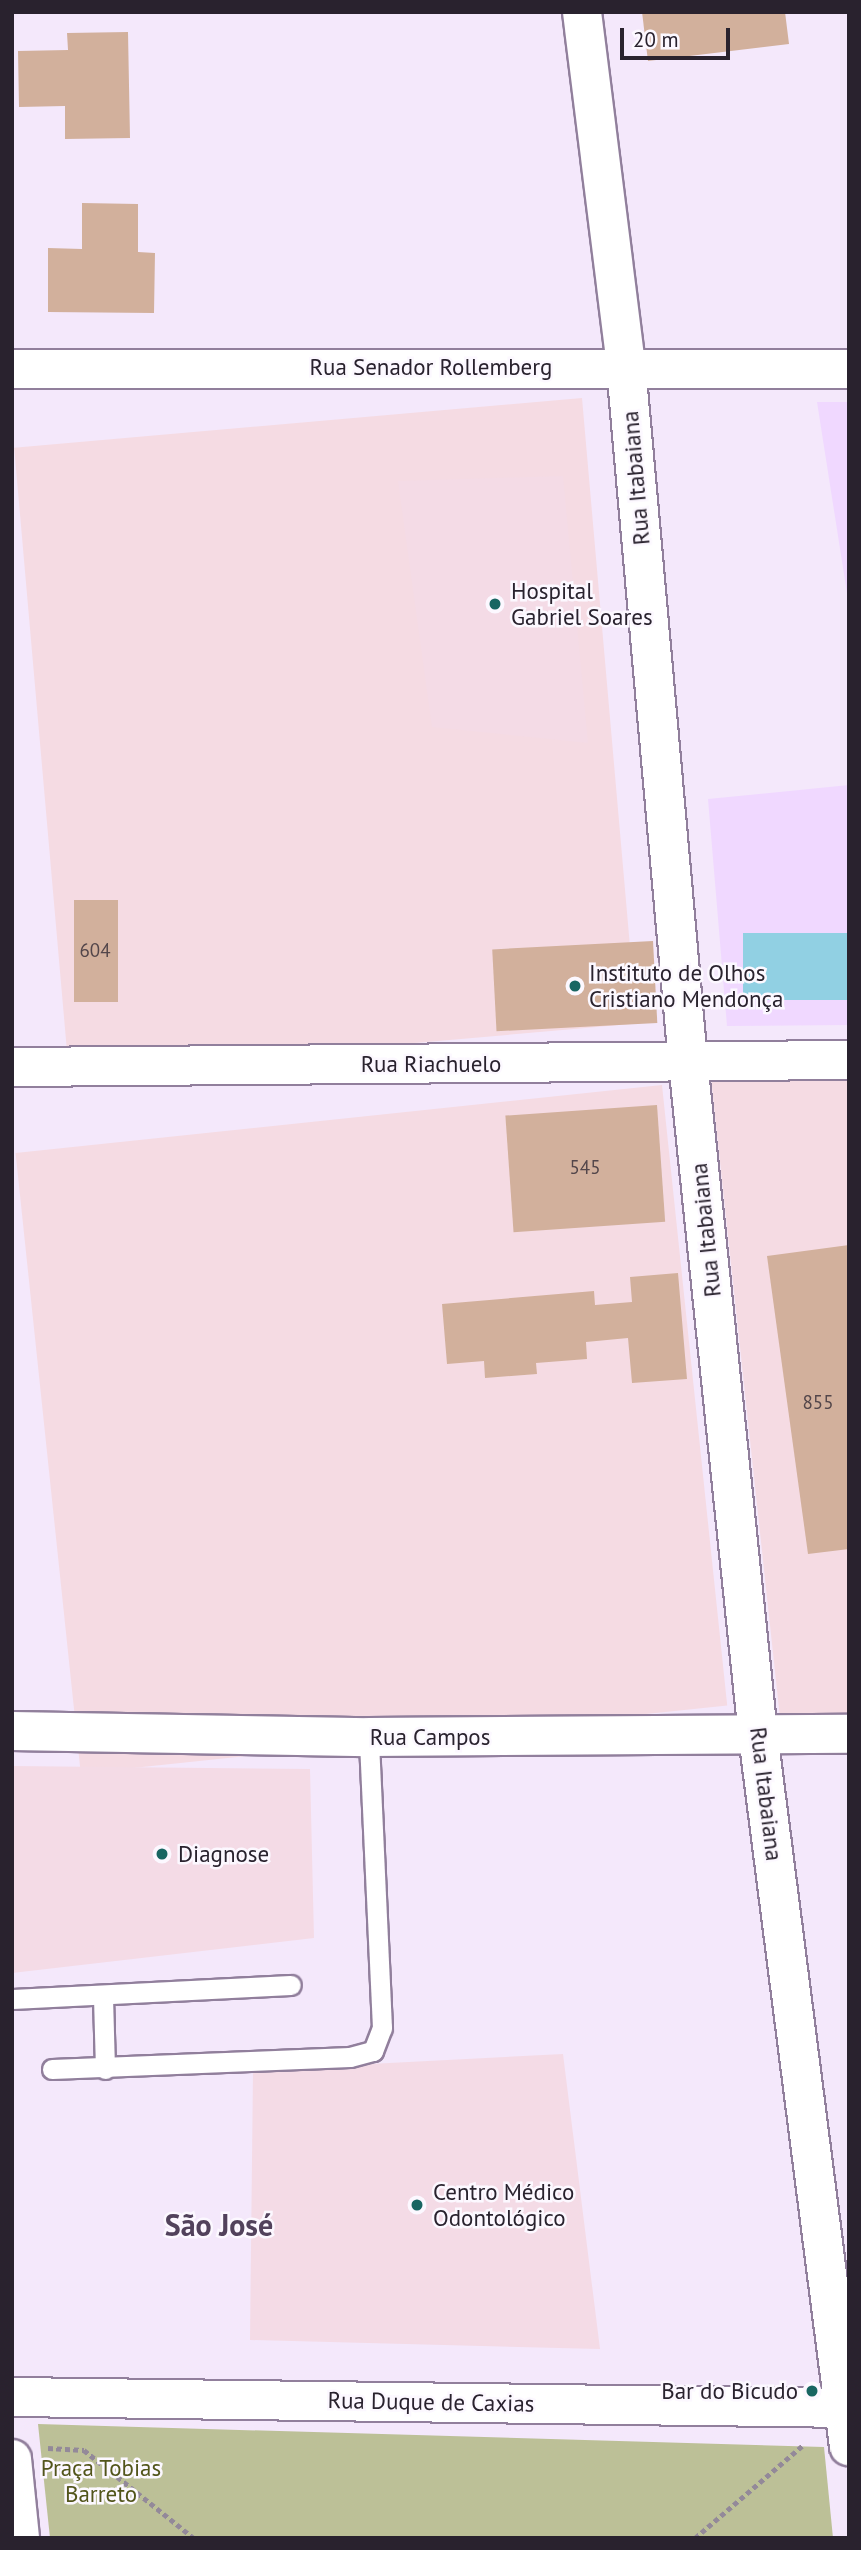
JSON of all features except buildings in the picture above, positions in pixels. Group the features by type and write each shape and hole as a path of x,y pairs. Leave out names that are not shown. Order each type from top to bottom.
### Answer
{"street":[{"name":"Rua Itabaiana","path":"582,12 626,367 688,1062 758,1735 847,2408 849,2446"},
{"name":"Rua Senador Rollemberg","path":"12,369 849,369"},
{"name":"Rua Riachuelo","path":"12,1067 849,1060"},
{"name":"Rua Campos","path":"12,1731 369,1737 849,1734"},
{"name":"Rua Duque de Caxias","path":"12,2397 847,2408"},
{"path":"20,2538 24,2454"}],"lane":[{"path":"52,2069 105,2069 350,2057 373,2051 382,2028 369,1737"},
{"path":"12,1999 103,1997 291,1985"},
{"path":"103,1997 105,2069"}],"path":[{"path":"695,2538 847,2408"},
{"path":"24,2454 84,2449 194,2538"}],"shaded area":[{"path":"582,398 637,1024 69,1073 14,448"},
{"path":"817,402 849,402 849,606"},
{"name":"Hospital Gabriel Soares","path":"563,476 588,743 432,727 398,481"},
{"path":"849,785 849,1025 727,1026 708,799"},
{"path":"849,1072 849,1717 780,1718 711,1078"},
{"path":"662,1085 727,1706 81,1774 16,1153"},
{"name":"Diagnose","path":"12,1766 310,1769 314,1938 12,1973"},
{"name":"Centro Médico Odontológico","path":"563,2054 600,2349 250,2340 253,2070"}],"green space":[{"name":"Praça Tobias Barreto","path":"38,2424 824,2447 833,2538 50,2538"}],"water":[{"path":"743,933 849,933 849,1000 743,1000"}],"place":[{"name":"Hospital Gabriel Soares","path":"495,604"},
{"name":"Instituto de Olhos Cristiano Mendonça","path":"575,986"},
{"name":"Diagnose","path":"162,1854"},
{"name":"Centro Médico Odontológico","path":"417,2205"},
{"name":"Bar do Bicudo","path":"812,2391"}],"district":[{"name":"São José","path":"219,2225"}]}
